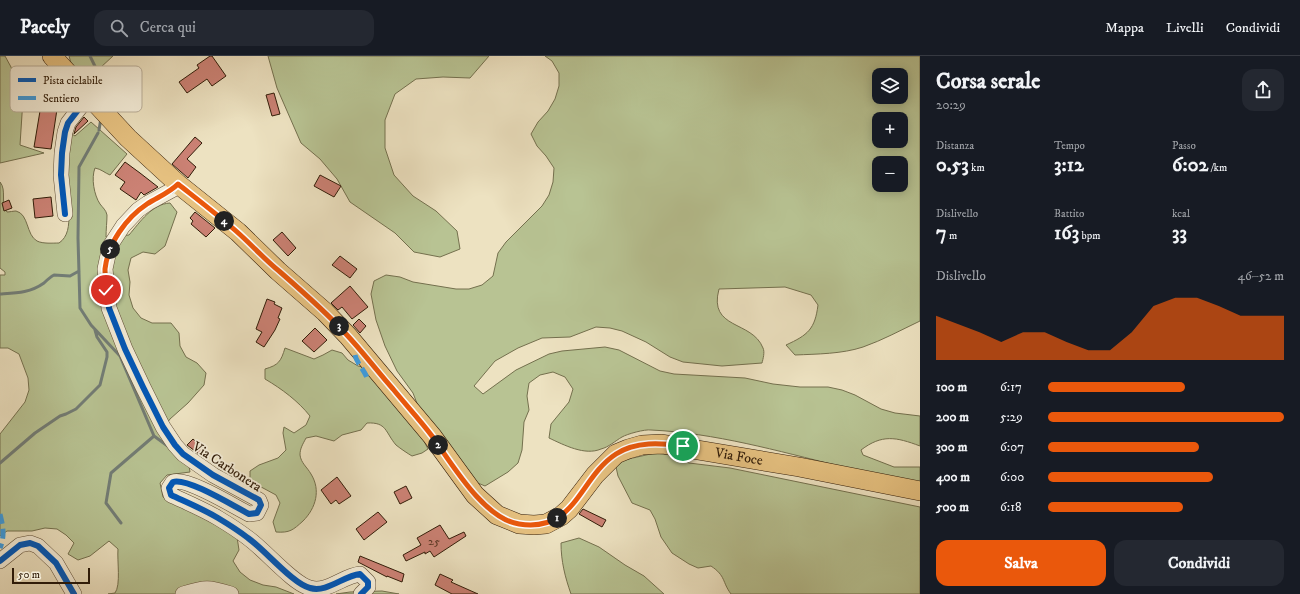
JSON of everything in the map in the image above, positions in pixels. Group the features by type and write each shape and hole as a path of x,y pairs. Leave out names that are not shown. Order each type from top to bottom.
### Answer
{"main road":[{"path":"104,112 128,138 178,184"},
{"name":"Via Foce","path":"178,184 238,232 278,271 312,299 348,336 432,436 475,495 497,515 519,524 546,524 561,516 569,509 605,464 616,454 642,445 662,444 920,491"}],"street":[{"path":"65,214 61,175 62,153 68,123 77,112"},
{"name":"Via Carbonera","path":"178,184 172,190 138,210 124,226 110,246 105,269 109,308 115,326 143,387 163,426 175,445 183,454 213,475 259,500 261,506 257,513 249,514 200,488 181,481 173,482 169,488 169,492 171,495 218,518 249,539 300,584 318,589 360,574 368,582 368,587 361,594"},
{"path":"0,561 20,545 30,543 38,546 56,562 74,594"},
{"path":"183,594 198,589 209,588 230,594"}],"green space":[{"path":"0,56 5,56 10,66 10,112 22,112 20,145 44,153 0,163"},
{"path":"69,56 113,56 102,66 74,66 71,63"},
{"path":"268,56 489,56 470,78 443,77 416,79 395,94 385,120 385,148 394,175 413,196 436,211 457,231 460,249 440,257 414,252 395,233 350,202 337,179 320,159 301,143 277,88"},
{"path":"545,56 920,56 920,321 863,347 847,351 795,355 786,345 805,334 815,320 818,305 811,295 785,287 719,289 717,302 720,312 725,318 758,339 764,350 762,363 722,366 683,362 670,357 646,342 622,331 596,327 570,337 542,338 518,348 495,361 474,386 483,394 516,370 549,354 562,351 605,347 619,350 660,371 674,374 745,378 773,384 800,387 828,387 842,390 881,409 895,413 920,416 920,446 896,439 883,439 876,441 861,450 863,455 894,467 920,467 920,482 859,471 723,439 675,432 645,430 624,436 607,447 595,451 575,449 549,438 551,424 569,402 573,389 565,377 553,372 540,375 529,383 527,396 529,410 524,422 522,450 518,463 508,472 485,486 473,481 444,437 418,406 413,393 397,371 385,346 376,320 371,294 374,281 386,275 400,277 413,282 456,289 469,289 482,285 493,276 498,253 506,242 542,206 549,195 553,182 554,168 537,146 531,134 555,99 559,86 559,73 552,61"},
{"path":"91,122 127,154 110,175 95,168 93,181 96,196 107,215 106,237 129,235 147,214 164,204 170,203 177,212 165,246 155,254 143,252 131,258 128,270 130,282 129,295 133,308 141,318 152,323 171,323 179,333 180,346 186,357 197,363 206,373 204,385 188,403 170,419 160,433 189,466 190,472 167,475 160,483 163,497 237,537 239,550 233,561 240,572 250,580 263,585 276,587 294,594 108,594 115,593 118,584 118,549 109,541 90,556 78,560 68,554 74,543 57,529 45,528 32,531 7,531 0,536 0,434 25,402 29,390 28,378 19,354 8,348 0,348 0,275 5,275 5,272 0,268 0,182 3,189 4,205 7,212 16,211 20,213 23,216 33,238 37,241 45,243 59,243 64,238 68,230 69,222 64,173 72,134 75,136"},
{"path":"285,348 314,359 332,350 342,353 348,360 358,366 368,368 419,431 428,449 422,453 412,456 396,445 382,426 374,423 367,423 361,430 342,435 334,441 316,436 306,438 301,448 300,455 303,463 314,480 316,486 316,499 307,516 297,527 285,532 276,532 273,522 280,503 276,495 250,481 250,471 259,465 278,458 286,450 283,433 284,427 294,433 306,425 310,416 300,405 278,387 265,379 265,369 279,362"},
{"path":"655,453 673,455 689,463 730,468 920,507 920,594 731,594 722,576 711,566 698,568 672,553 661,537 655,519 650,510 632,503 618,476 616,467 624,460"},
{"path":"579,538 599,547 644,576 664,594 571,594 564,569 561,543"},
{"path":"382,591 399,594 336,594 350,592"}],"building":[{"path":"212,56 226,76 212,86 207,79 187,93 179,82 199,68 197,65"},
{"path":"274,93 280,114 272,116 266,95"},
{"path":"40,112 57,112 51,149 34,147"},
{"path":"84,117 88,121 74,134 76,127"},
{"path":"195,137 202,143 187,159 196,167 188,178 172,164"},
{"path":"125,162 158,187 144,195 141,192 136,200 120,189 125,182 115,175"},
{"path":"320,175 341,186 334,197 314,186"},
{"path":"51,197 53,216 35,218 33,199"},
{"path":"9,200 12,208 4,211 2,203"},
{"path":"195,212 215,228 206,237 191,224 193,221 190,218"},
{"path":"282,232 296,248 288,256 273,240"},
{"path":"340,256 357,269 350,278 332,265"},
{"path":"350,286 368,307 352,319 342,307 338,310 331,303"},
{"path":"267,299 275,302 274,304 282,308 278,318 280,319 275,330 264,347 256,342 262,332 256,329"},
{"path":"359,319 366,326 360,333 353,325"},
{"path":"315,328 327,340 314,352 302,341"},
{"path":"193,439 204,449 199,454 187,445"},
{"path":"337,477 351,496 339,504 336,500 331,504 321,490"},
{"path":"406,486 412,498 400,504 394,492"},
{"path":"583,509 606,520 602,527 579,514"},
{"path":"378,512 387,522 364,540 356,529"},
{"path":"440,525 449,539 464,532 466,536 434,557 430,551 406,561 403,555 421,545 417,538"},
{"path":"360,556 404,574 402,582 387,577 358,562"},
{"path":"440,574 453,580 451,582 478,594 452,594 435,585"}],"waterway":[{"path":"90,56 95,66"},
{"path":"99,130 101,118"},
{"path":"98,133 79,167 78,238 80,308 91,325 120,356 154,436 169,447"},
{"path":"0,294 28,291 44,283 54,275 70,276 79,271"},
{"path":"0,463 35,433 60,416 76,409 100,385 107,352 97,337 95,330"},
{"path":"121,523 106,503 111,473 154,436"}],"marked path":[{"path":"355,355 367,378"},
{"path":"0,514 3,531 3,539 0,548"}],"cycle path":[{"path":"65,214 61,175 62,153 68,123 77,112"},
{"path":"178,184 172,190 138,210 123,226 110,246 105,269 109,308 125,349 143,387 163,427 175,445 183,454 213,475 259,500 261,505 257,513 249,514 200,488 180,482 173,482 169,488 171,495 218,518 237,530 255,543 287,574 303,585 316,589 323,588 360,574 368,582 368,587 361,594"},
{"path":"0,561 20,545 30,543 38,546 56,563 74,594"}],"route":[{"path":"106,290 105,269 110,246 124,226 138,210 172,190 178,184 238,232 278,271 288,278 325,312 348,336 432,436 475,495 497,515 515,524 546,524 561,516 569,509 605,464 616,454 642,445 662,444 683,446"}]}
